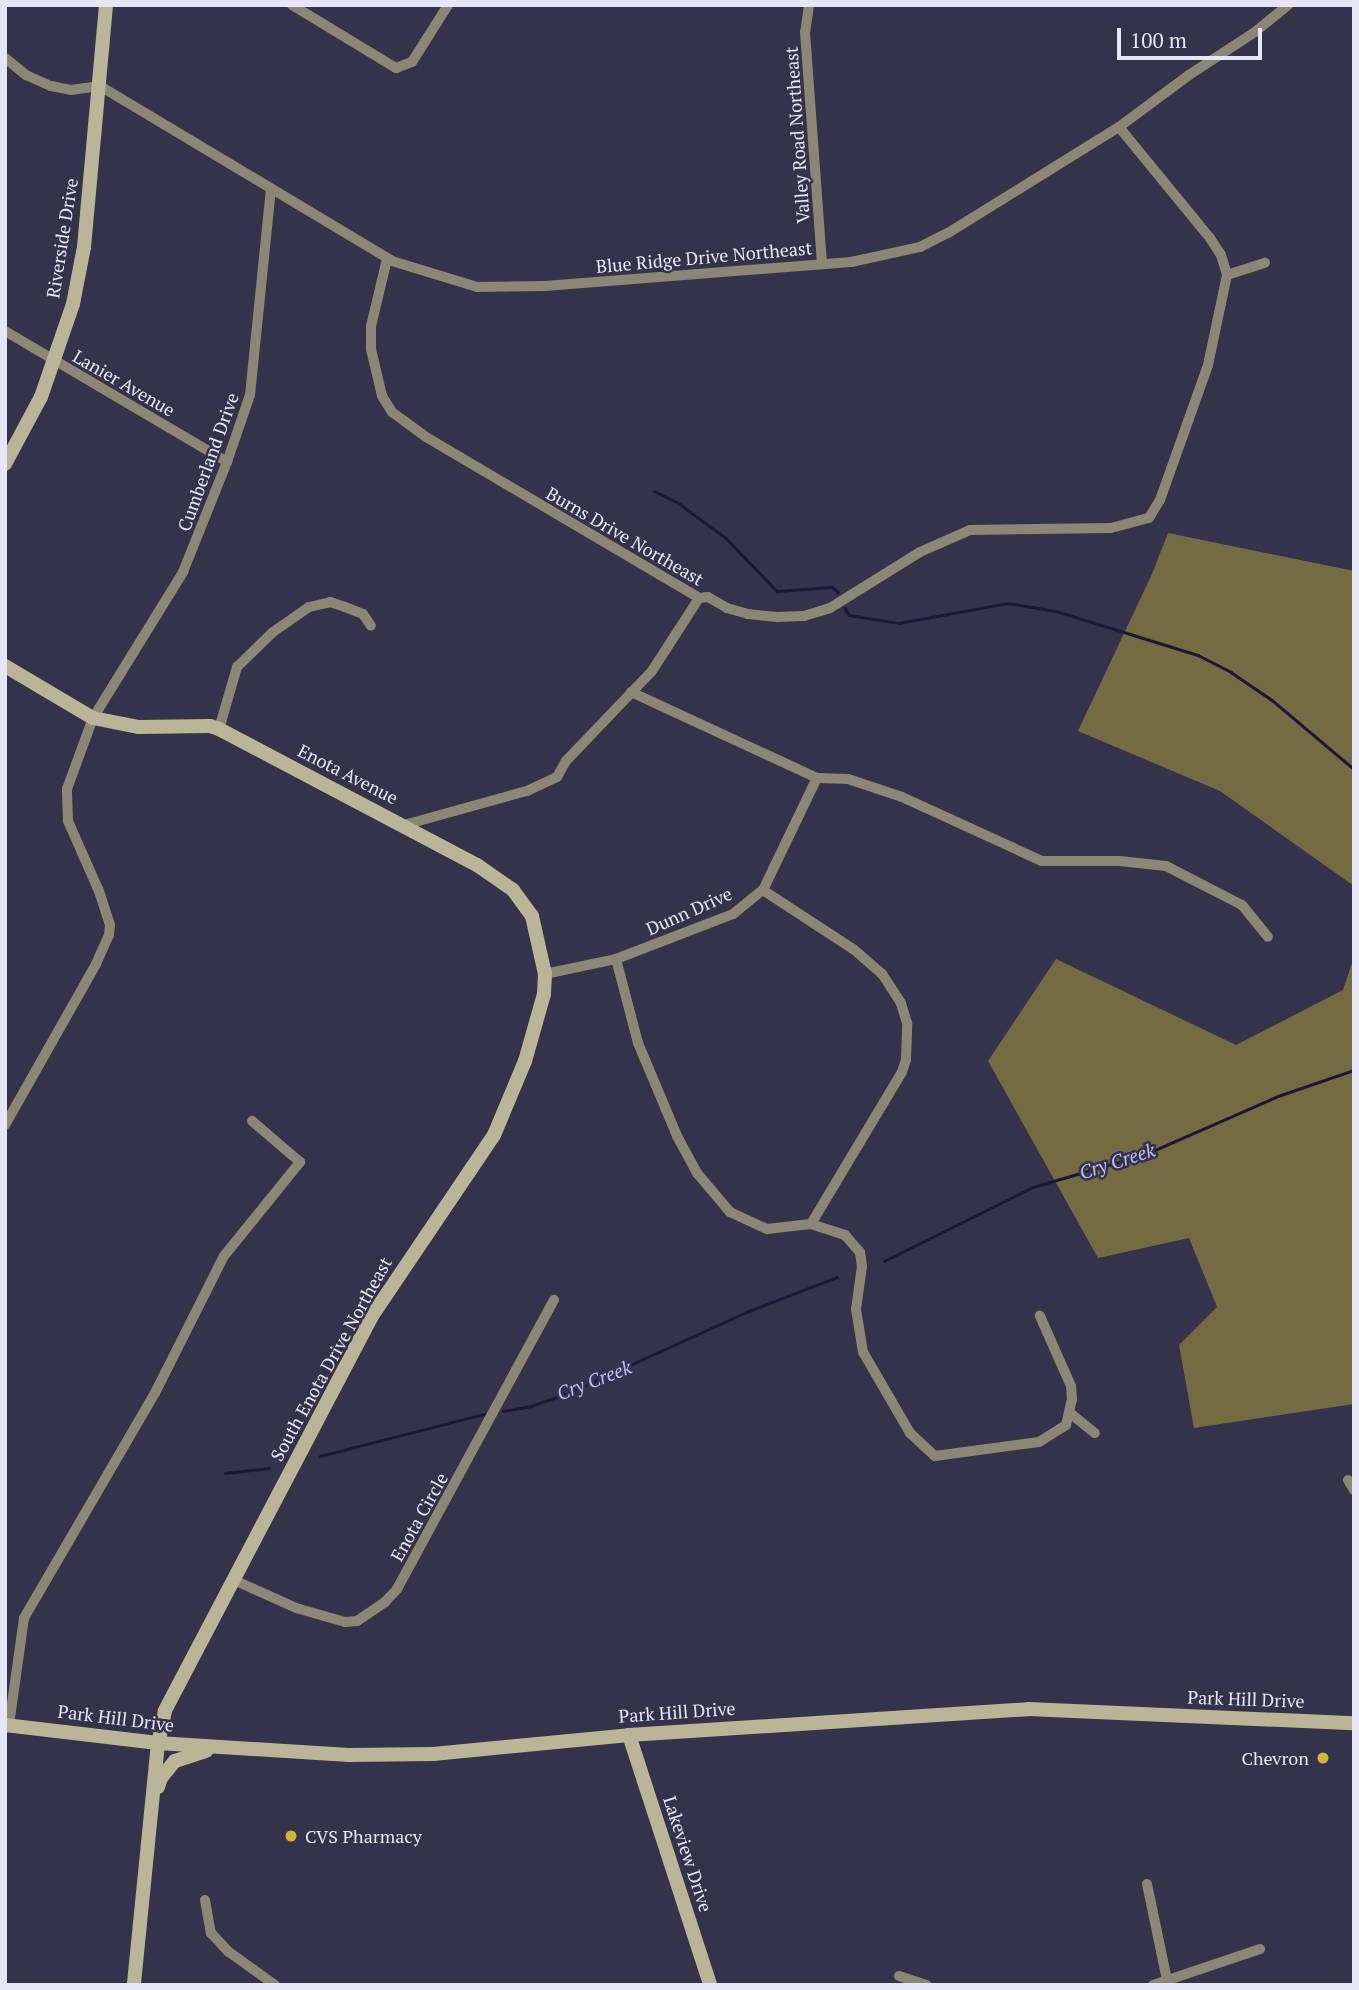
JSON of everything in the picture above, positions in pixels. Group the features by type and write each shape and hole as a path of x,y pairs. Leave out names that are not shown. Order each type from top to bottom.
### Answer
{"street":[{"name":"Riverside Drive","path":"5,464 41,397 73,304 84,247 106,5"},
{"path":"292,5 396,68 405,67 412,62 448,5"},
{"name":"Valley Road Northeast","path":"809,5 805,32 822,263"},
{"name":"Blue Ridge Drive Northeast","path":"100,86 387,259 477,287 591,283 890,256 920,247 948,233 1119,127 1189,75 1255,32 1288,5"},
{"path":"5,58 26,75 51,86 71,90 100,86"},
{"path":"1119,127 1210,238 1221,256 1227,275 1265,263"},
{"name":"Cumberland Drive","path":"5,1125 90,975 109,934 110,925 98,888 65,809 74,763 93,718 183,572 250,395 271,190"},
{"name":"Burns Drive Northeast","path":"387,259 371,326 370,349 382,396 392,412 438,444 699,598 708,597 727,608 748,614 804,616 830,608 920,552 970,530 1111,528 1135,524 1149,518 1160,500 1208,365 1227,275"},
{"name":"Lanier Avenue","path":"5,331 227,461"},
{"name":"Enota Avenue","path":"5,666 93,718 139,727 210,726 219,729 404,825 549,782 652,671 699,598"},
{"path":"219,729 237,667 273,632 309,607 321,603 345,607 363,614 371,626"},
{"path":"631,692 817,778 848,779 902,797 1042,861 1120,860 1166,866 1242,905 1268,937"},
{"name":"Dunn Drive","path":"545,974 616,959 733,914 764,890 817,778"},
{"name":"South Enota Drive Northeast","path":"134,1985 158,1743 165,1711 236,1581 244,1556 372,1316 494,1135 525,1061 544,993 545,974 532,916 513,890 404,825"},
{"path":"764,890 853,949 882,974 897,996 906,1023 907,1051 902,1072 811,1223"},
{"path":"616,959 638,1044 677,1136 697,1173 730,1212 767,1229 811,1223 845,1236 860,1252 862,1266 856,1309 863,1352 911,1433 935,1456 1039,1442 1066,1425 1070,1413 1071,1385 1040,1316"},
{"path":"7,1725 24,1618 155,1393 224,1256 300,1163 252,1121"},
{"name":"Enota Circle","path":"236,1581 296,1608 345,1622 357,1621 385,1602 397,1590 554,1300"},
{"path":"1070,1413 1095,1433"},
{"path":"1348,1480 1354,1490"},
{"name":"Park Hill Drive","path":"7,1725 158,1743 349,1755 433,1754 629,1735 1028,1709 1354,1723"},
{"name":"Lakeview Drive","path":"629,1735 710,1985"},
{"path":"154,1801 161,1778 175,1760 216,1748"},
{"path":"1147,1884 1167,1980"},
{"path":"205,1900 211,1933 229,1952 275,1985"},
{"path":"1153,1985 1260,1949"},
{"path":"899,1976 927,1985"}],"shaded area":[{"path":"1168,533 1354,571 1354,886 1220,791 1078,731 1152,574"},
{"path":"1354,957 1354,1404 1194,1428 1179,1345 1217,1307 1189,1238 1098,1258 988,1061 1056,959 1236,1045 1343,990"}],"waterway":[{"path":"654,491 677,502 726,538 777,591 832,587 838,592"},
{"path":"845,608 849,615 899,623 1008,603 1056,611 1198,655 1231,672 1272,700 1354,769"},
{"name":"Cry Creek","path":"884,1261 1033,1187 1146,1154 1278,1096 1354,1070"},
{"name":"Cry Creek","path":"503,1411 531,1406 571,1392 749,1311 837,1277"},
{"name":"Cry Creek","path":"320,1456 484,1414"},
{"name":"Cry Creek","path":"225,1473 269,1468"}],"place":[{"name":"Chevron","path":"1323,1758"},
{"name":"CVS Pharmacy","path":"291,1836"}]}
